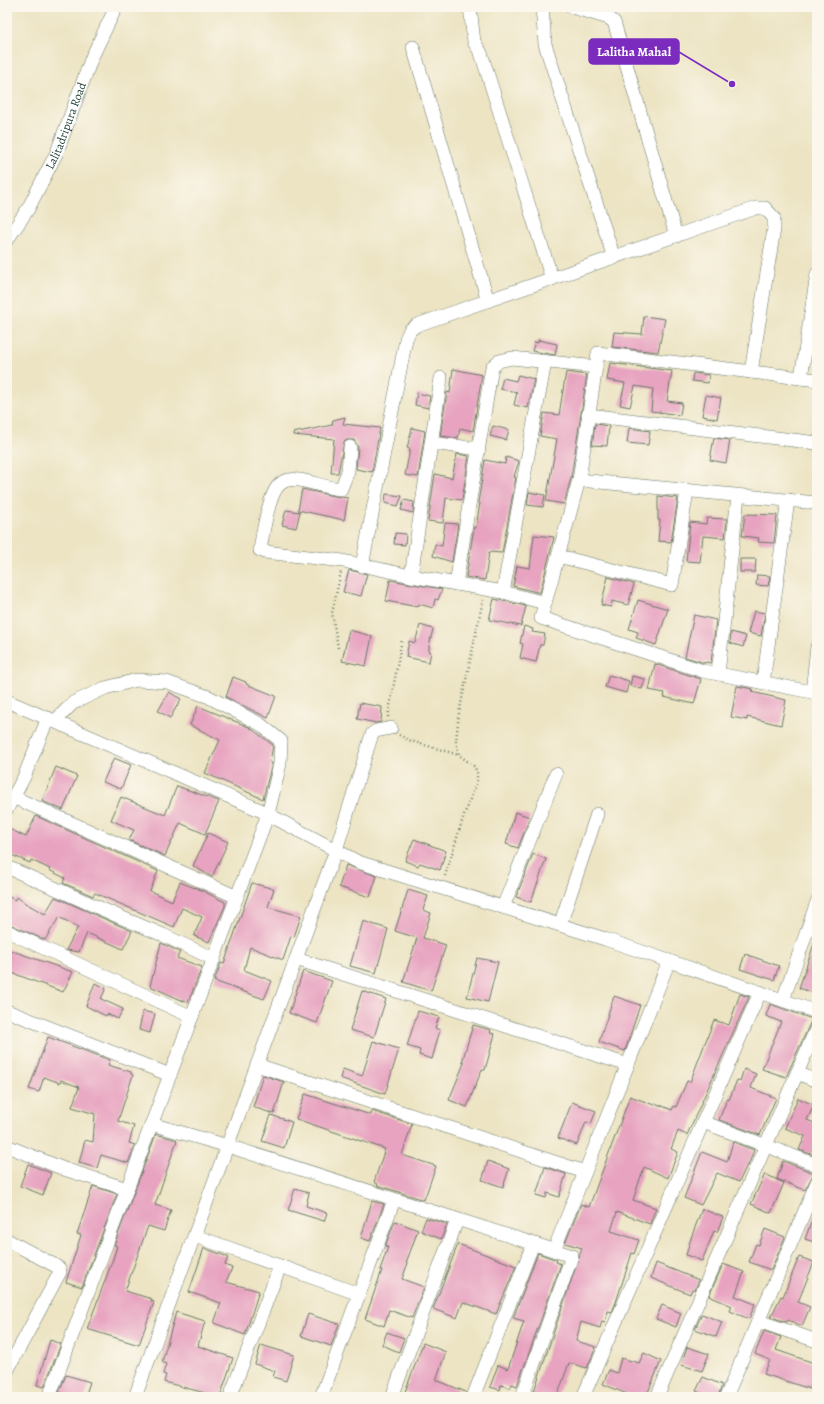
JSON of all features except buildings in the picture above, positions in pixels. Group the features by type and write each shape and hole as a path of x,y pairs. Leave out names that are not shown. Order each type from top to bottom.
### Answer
{"street":[{"name":"Lalitadripura Road","path":"7,240 28,209 57,152 92,57 116,7"},
{"path":"470,7 474,42 481,53 552,279"},
{"path":"542,7 545,44 614,258"},
{"path":"572,7 609,18 614,22 676,236"},
{"path":"413,47 488,301"},
{"path":"362,566 406,339 410,330 417,325 756,208 765,208 774,218 774,229 751,372"},
{"path":"801,378 817,274"},
{"path":"817,380 598,353 579,480 540,618 702,671 814,693 817,647"},
{"path":"456,584 492,367 499,361 512,358 596,367"},
{"path":"503,592 545,362"},
{"path":"410,576 441,378"},
{"path":"588,416 817,443"},
{"path":"431,443 479,448"},
{"path":"350,446 348,471 341,489 325,488 299,480 288,480 278,485 266,519 260,550 265,552 343,561 410,576 503,592 545,603"},
{"path":"579,480 817,503"},
{"path":"558,556 672,585 687,491"},
{"path":"718,674 738,496"},
{"path":"763,683 788,500"},
{"path":"7,810 52,719 73,703 105,688 137,680 167,682 210,697 260,724 281,741 280,764 268,814 49,1397"},
{"path":"7,701 52,719 268,814 358,862 560,925 817,1012"},
{"path":"135,1397 336,850 372,734 376,731 391,728"},
{"path":"502,907 556,774"},
{"path":"13,798 237,898"},
{"path":"560,925 597,814"},
{"path":"7,867 163,935 214,959"},
{"path":"783,1000 817,902"},
{"path":"7,931 192,1017"},
{"path":"296,959 628,1065"},
{"path":"554,1250 670,961"},
{"path":"583,1397 760,992"},
{"path":"7,1011 170,1075"},
{"path":"657,1397 817,1027"},
{"path":"257,1065 585,1172"},
{"path":"797,1073 817,1081"},
{"path":"703,1122 817,1165"},
{"path":"152,1124 228,1146 572,1256 522,1397"},
{"path":"7,1146 64,1169 127,1189"},
{"path":"726,1397 817,1182"},
{"path":"321,1397 394,1200"},
{"path":"392,1397 457,1220"},
{"path":"195,1236 359,1294"},
{"path":"7,1371 60,1272 59,1268 54,1265 8,1242"},
{"path":"478,1395 533,1244"},
{"path":"230,1397 280,1266"},
{"path":"758,1321 817,1341"}],"path":[{"path":"338,648 332,613 343,561"},
{"path":"459,755 456,741 459,713 486,590"},
{"path":"402,639 388,708 387,723 396,733 410,742 459,755 475,767 477,773 478,782 464,815 441,888"}],"place":[{"name":"Lalitha Mahal","path":"732,84"}]}
